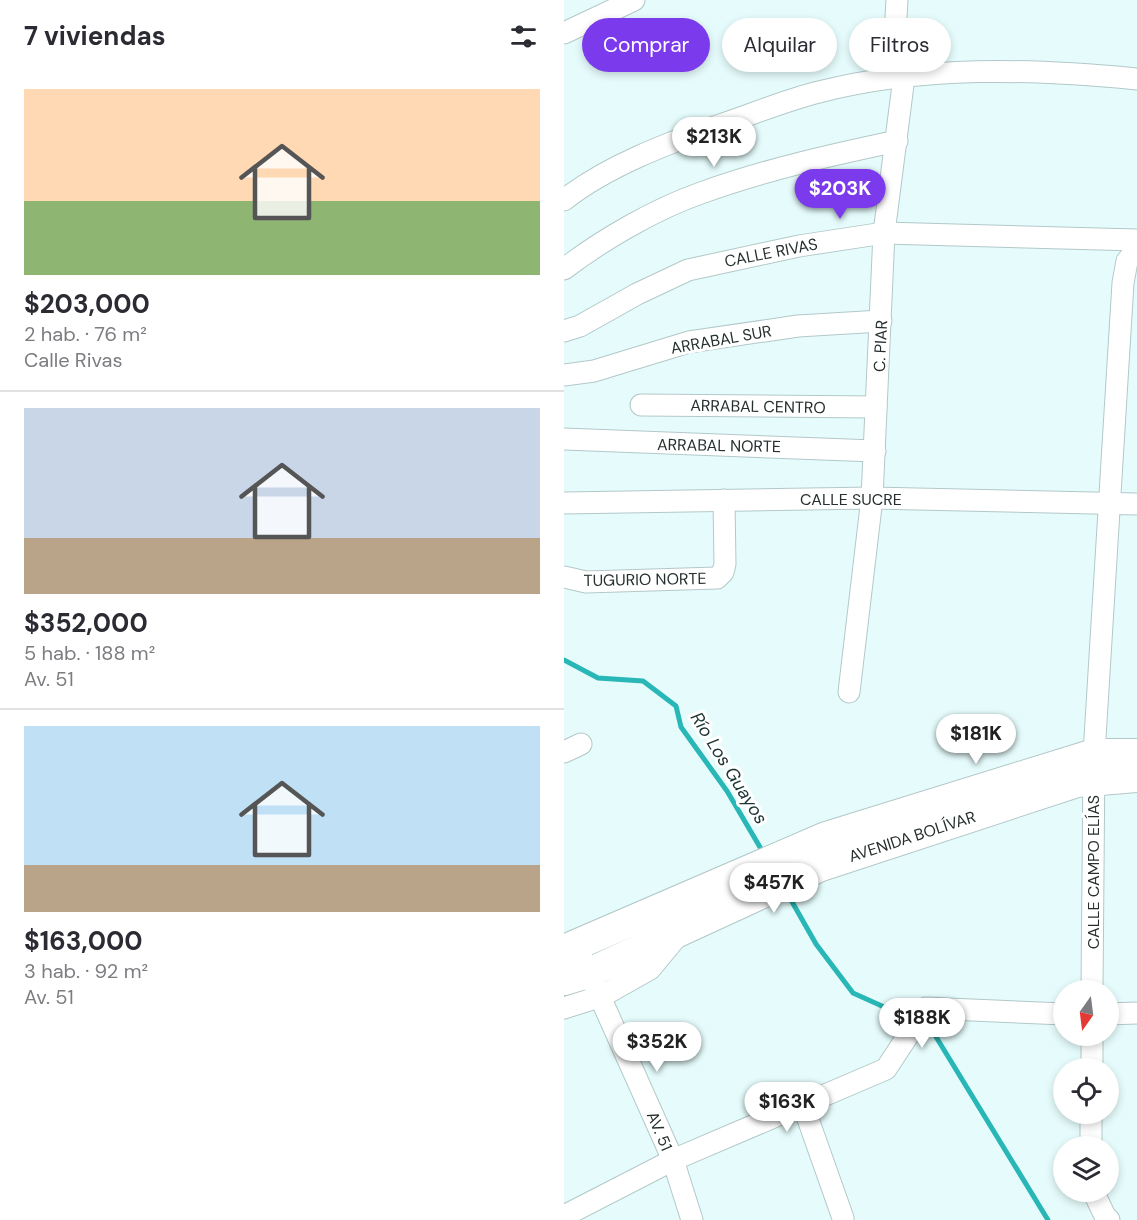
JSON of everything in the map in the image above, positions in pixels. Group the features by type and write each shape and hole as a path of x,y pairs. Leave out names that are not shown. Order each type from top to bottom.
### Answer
{"main road":[{"name":"AVENIDA BOLÍVAR","path":"586,983 693,915 826,837 1137,754"},
{"name":"AVENIDA BOLÍVAR","path":"1093,767 1137,777"},
{"name":"AVENIDA BOLÍVAR","path":"570,948 693,915 821,866 1071,784 1093,767"}],"street":[{"path":"564,33 634,0"},
{"name":"C. PIAR","path":"849,692 872,498 884,233 904,77 896,17 897,0"},
{"path":"564,200 576,190 618,168 685,137 819,92 904,77 993,71 1052,71 1137,79"},
{"path":"564,269 582,255 643,220 700,193 826,157 897,141"},
{"name":"CALLE RIVAS","path":"564,331 580,326 637,294 688,270 799,246 884,233 1137,240"},
{"name":"CALLE CAMPO ELÍAS","path":"1092,980 1093,767 1108,505 1123,283 1127,261 1137,249"},
{"name":"ARRABAL SUR","path":"564,375 594,371 690,342 798,326 881,321"},
{"name":"ARRABAL CENTRO","path":"640,405 876,407"},
{"name":"ARRABAL NORTE","path":"564,439 874,451"},
{"name":"CALLE SUCRE","path":"564,503 872,498 1137,504"},
{"name":"TUGURIO NORTE","path":"564,577 586,582 717,578 723,572 725,564 724,500"},
{"name":"AV. 51","path":"570,948 673,1160 692,1220"},
{"path":"564,1008 586,983"},
{"path":"564,1216 673,1160 886,1069 926,1008 1053,1014"},
{"path":"1119,1014 1137,1013"},
{"path":"803,1104 843,1218"},
{"path":"1098,1202 1109,1220"}],"waterway":[{"name":"Río Los Guayos","path":"564,660 598,678 643,681 676,706 681,727 727,791 764,854"},
{"name":"Río Los Guayos","path":"787,893 816,944 853,993 913,1020"},
{"name":"Río Los Guayos","path":"921,1023 930,1027 1048,1220"}]}
